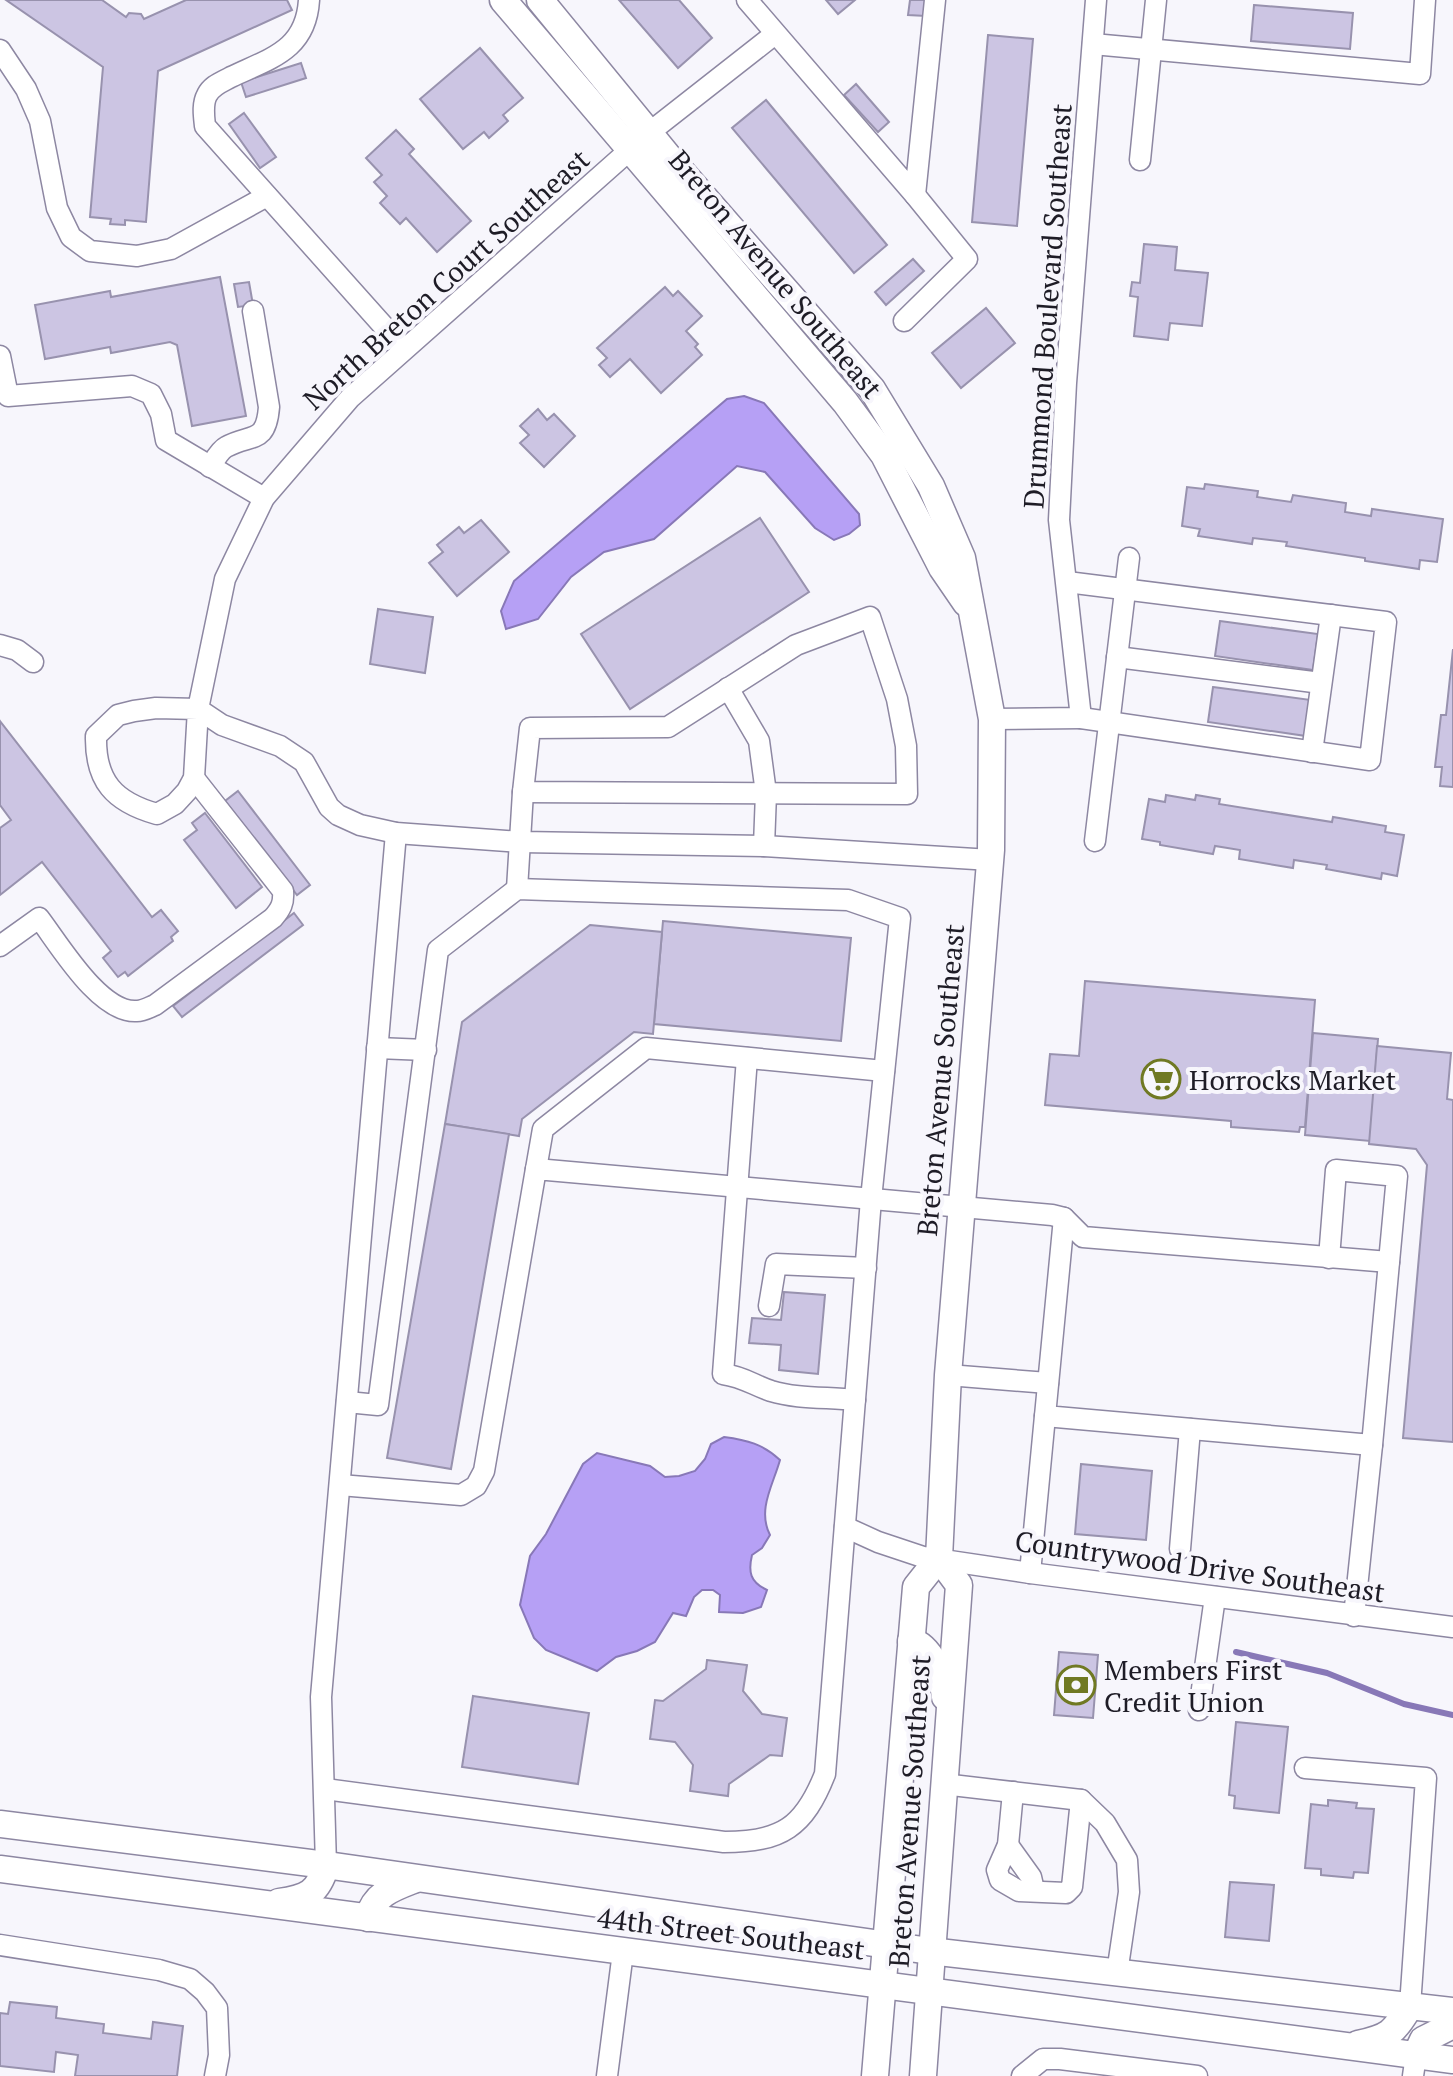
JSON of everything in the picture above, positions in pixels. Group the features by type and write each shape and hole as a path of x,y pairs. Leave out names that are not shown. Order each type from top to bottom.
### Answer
{"main road":[{"name":"Breton Avenue Southeast","path":"503,0 853,412 884,455 942,568 970,609"},
{"name":"Breton Avenue Southeast","path":"540,0 667,155 872,389 903,437 946,516 962,558 992,719 991,860 948,1375 939,1558 916,1587 875,2076"},
{"name":"Breton Avenue Southeast","path":"923,2076 959,1585 939,1558"},
{"path":"911,1641 919,1643 935,1666 944,1688 948,1725"},
{"name":"44th Street Southeast","path":"0,1824 326,1865 930,1951 1453,2011"},
{"path":"264,1904 290,1901 309,1894 320,1885 326,1865"},
{"name":"44th Street Southeast","path":"0,1869 1347,2046 1414,2066 1453,2061"},
{"path":"368,1918 373,1902 385,1893 420,1878"},
{"path":"1347,2046 1377,2040 1395,2030 1410,2006"},
{"path":"1414,2066 1423,2040 1453,2025"}],"street":[{"path":"309,0 303,29 295,43 215,85 206,96 203,111 205,126 404,349"},
{"path":"747,0 967,259 904,321"},
{"path":"915,195 935,0"},
{"name":"Drummond Boulevard Southeast","path":"1081,718 1059,520 1065,398 1096,0"},
{"path":"1140,160 1156,0"},
{"path":"1093,44 1420,74 1425,0"},
{"name":"North Breton Court Southeast","path":"198,709 225,579 264,498 350,398 650,132 775,34"},
{"path":"0,50 26,89 40,121 57,208 71,237 90,251 137,256 171,249 267,196"},
{"path":"210,467 225,447 260,434 268,422 269,407 253,311"},
{"path":"0,356 8,396 132,386 151,394 161,414 166,440 264,498"},
{"path":"1095,841 1129,558"},
{"path":"992,719 1081,718 1370,760 1386,622 1067,582"},
{"path":"1312,752 1331,615"},
{"path":"517,889 523,792 530,728 668,727 796,645 870,617 897,699 906,746 907,794 523,792"},
{"path":"0,645 17,650 33,662"},
{"path":"1117,657 1321,683"},
{"path":"728,688 759,741 766,793 764,846"},
{"path":"198,709 194,778 175,804 157,814 134,808 108,788 95,757 96,736 118,715 156,708 198,709 222,725 280,746 304,762 329,807 338,815 360,825 396,833 521,842 764,846 991,860"},
{"path":"0,946 39,918 94,989 122,1009 138,1011 155,1005 273,918 281,910 283,891 194,778"},
{"path":"326,1865 321,1697 396,833"},
{"path":"325,1789 724,1842 752,1842 782,1832 801,1818 814,1802 825,1774 871,1199 900,918 848,900 517,889 438,950 378,1405 347,1402"},
{"path":"377,1048 426,1050"},
{"path":"340,1485 461,1495 476,1486 484,1471 543,1129 646,1048 884,1071"},
{"path":"747,1058 723,1374 783,1393 855,1400"},
{"path":"536,1169 1052,1215 1064,1218 1083,1237 1389,1262"},
{"path":"1329,1258 1336,1170 1397,1176 1354,1616"},
{"path":"1030,1573 1064,1218"},
{"path":"769,1306 776,1264 866,1268"},
{"path":"948,1375 1048,1383"},
{"path":"1045,1416 1372,1445"},
{"path":"1180,1549 1190,1429"},
{"name":"Countrywood Drive Southeast","path":"845,1527 923,1557 1453,1627"},
{"path":"1199,1710 1215,1597"},
{"path":"1305,1768 1426,1778 1410,2006"},
{"path":"943,1784 1081,1800 1105,1823 1127,1860 1129,1892 1117,1973"},
{"path":"1013,1792 1008,1845 997,1870 1000,1880 1019,1891 1066,1893 1072,1887 1081,1800"},
{"path":"1008,1845 1031,1877 1034,1890"},
{"path":"0,1945 159,1970 190,1979 217,2008 219,2055 215,2076"},
{"path":"607,2076 623,1952"},
{"path":"1022,2076 1043,2059 1107,2070 1197,2076"},
{"path":"1451,2076 1453,2061"}],"shaded area":[{"path":"744,396 764,403 859,514 860,525 834,540 815,528 765,472 737,466 654,539 604,552 571,577 538,619 506,629 501,611 514,581 727,399"},
{"path":"724,1437 754,1444 780,1460 766,1507 766,1526 770,1535 762,1548 752,1555 751,1561 754,1580 767,1590 761,1607 743,1613 719,1612 720,1595 713,1590 702,1590 694,1597 686,1616 673,1613 655,1642 616,1657 597,1671 546,1650 534,1638 520,1605 530,1556 546,1534 583,1464 597,1453 650,1466 665,1477 679,1476 695,1471 705,1459 711,1444"}],"building":[{"path":"6,0 102,0 126,17 129,13 141,14 144,19 186,0 287,0 292,10 158,71 146,222 125,220 125,225 110,224 111,219 90,217 103,67"},
{"path":"619,0 679,0 712,38 678,68"},
{"path":"826,0 855,0 838,14"},
{"path":"910,0 928,0 926,16 908,15"},
{"path":"1254,5 1353,13 1350,49 1251,41"},
{"path":"988,35 1033,39 1017,226 972,222"},
{"path":"480,48 523,98 503,115 508,121 489,138 484,132 463,149 420,99"},
{"path":"301,63 306,78 246,97 241,82"},
{"path":"856,84 889,122 878,132 844,95"},
{"path":"766,100 887,245 854,273 732,128"},
{"path":"244,113 276,157 260,168 229,124"},
{"path":"396,130 414,149 409,154 471,221 437,252 406,218 400,224 380,203 387,196 374,182 382,175 366,158"},
{"path":"1144,244 1177,247 1175,270 1208,273 1202,326 1170,323 1168,340 1134,336 1138,297 1130,296 1132,282 1140,283"},
{"path":"913,259 924,271 886,305 875,292"},
{"path":"220,277 246,416 192,426 177,345 170,342 111,353 110,347 45,359 35,305 110,291 111,297"},
{"path":"249,282 253,305 238,307 234,284"},
{"path":"665,287 673,296 678,291 702,316 686,331 698,344 695,347 702,355 661,393 630,359 610,377 599,365 607,358 597,348"},
{"path":"986,308 1015,343 961,388 932,353"},
{"path":"538,409 547,420 554,414 575,436 544,467 520,443 529,435 520,426"},
{"path":"1205,484 1258,491 1257,497 1291,502 1293,495 1346,503 1345,512 1371,516 1372,509 1443,519 1437,562 1420,560 1419,569 1286,546 1287,542 1253,538 1252,544 1198,536 1200,529 1182,526 1187,487 1204,489"},
{"path":"760,518 809,592 630,709 581,634"},
{"path":"481,520 509,552 457,596 429,563 443,552 437,545 459,527 464,533"},
{"path":"378,609 433,617 425,673 370,664"},
{"path":"1220,621 1318,634 1313,670 1215,656"},
{"path":"1453,649 1453,787 1440,786 1442,767 1435,767 1441,715 1446,715"},
{"path":"1213,687 1311,700 1306,736 1208,722"},
{"path":"0,721 152,917 161,910 178,931 171,937 173,941 128,976 125,972 118,977 103,958 111,951 42,862 0,895 0,828 11,820 0,805"},
{"path":"238,791 310,885 297,895 225,801"},
{"path":"1166,795 1195,800 1196,795 1220,799 1219,804 1332,822 1333,817 1386,826 1385,832 1404,835 1397,876 1382,873 1381,879 1294,860 1293,868 1239,859 1240,850 1215,846 1213,854 1142,839 1149,799 1165,802"},
{"path":"205,813 262,887 236,908 184,840 197,830 192,823"},
{"path":"294,913 303,925 182,1017 173,1006"},
{"path":"663,921 851,938 841,1041 654,1024"},
{"path":"590,925 662,932 653,1034 634,1032 522,1119 519,1136 445,1124 462,1022"},
{"path":"1085,981 1315,1000 1305,1127 1300,1127 1299,1132 1231,1127 1231,1121 1045,1105 1050,1054 1079,1056"},
{"path":"1313,1033 1378,1039 1370,1141 1305,1135"},
{"path":"1377,1046 1451,1053 1447,1099 1453,1100 1453,1442 1403,1438 1427,1165 1416,1149 1369,1144"},
{"path":"445,1124 509,1134 451,1469 387,1458"},
{"path":"784,1292 825,1295 818,1374 779,1370 781,1345 749,1343 752,1318 781,1320"},
{"path":"1081,1464 1152,1471 1146,1540 1075,1534"},
{"name":"Members First Credit Union","path":"1059,1652 1098,1655 1093,1718 1054,1715"},
{"path":"707,1660 747,1665 743,1691 762,1714 787,1718 782,1756 770,1755 729,1784 728,1796 690,1791 693,1765 675,1742 650,1739 655,1700 663,1701 706,1669"},
{"path":"473,1696 589,1713 578,1784 462,1767"},
{"path":"1236,1722 1288,1727 1279,1813 1234,1808 1235,1796 1229,1795"},
{"path":"1328,1800 1357,1803 1356,1808 1374,1809 1368,1873 1354,1872 1353,1878 1321,1875 1321,1869 1305,1868 1311,1804 1328,1806"},
{"path":"1230,1882 1274,1885 1269,1941 1225,1937"},
{"path":"10,2002 57,2007 56,2018 104,2024 103,2033 151,2039 153,2022 183,2026 177,2076 75,2076 78,2055 56,2052 54,2072 0,2066 0,2013 8,2014"}],"waterway":[{"path":"1236,1652 1327,1673 1404,1704 1453,1715"}],"place":[{"name":"Horrocks Market","path":"1161,1079"},
{"name":"Members First Credit Union","path":"1076,1685"}]}
